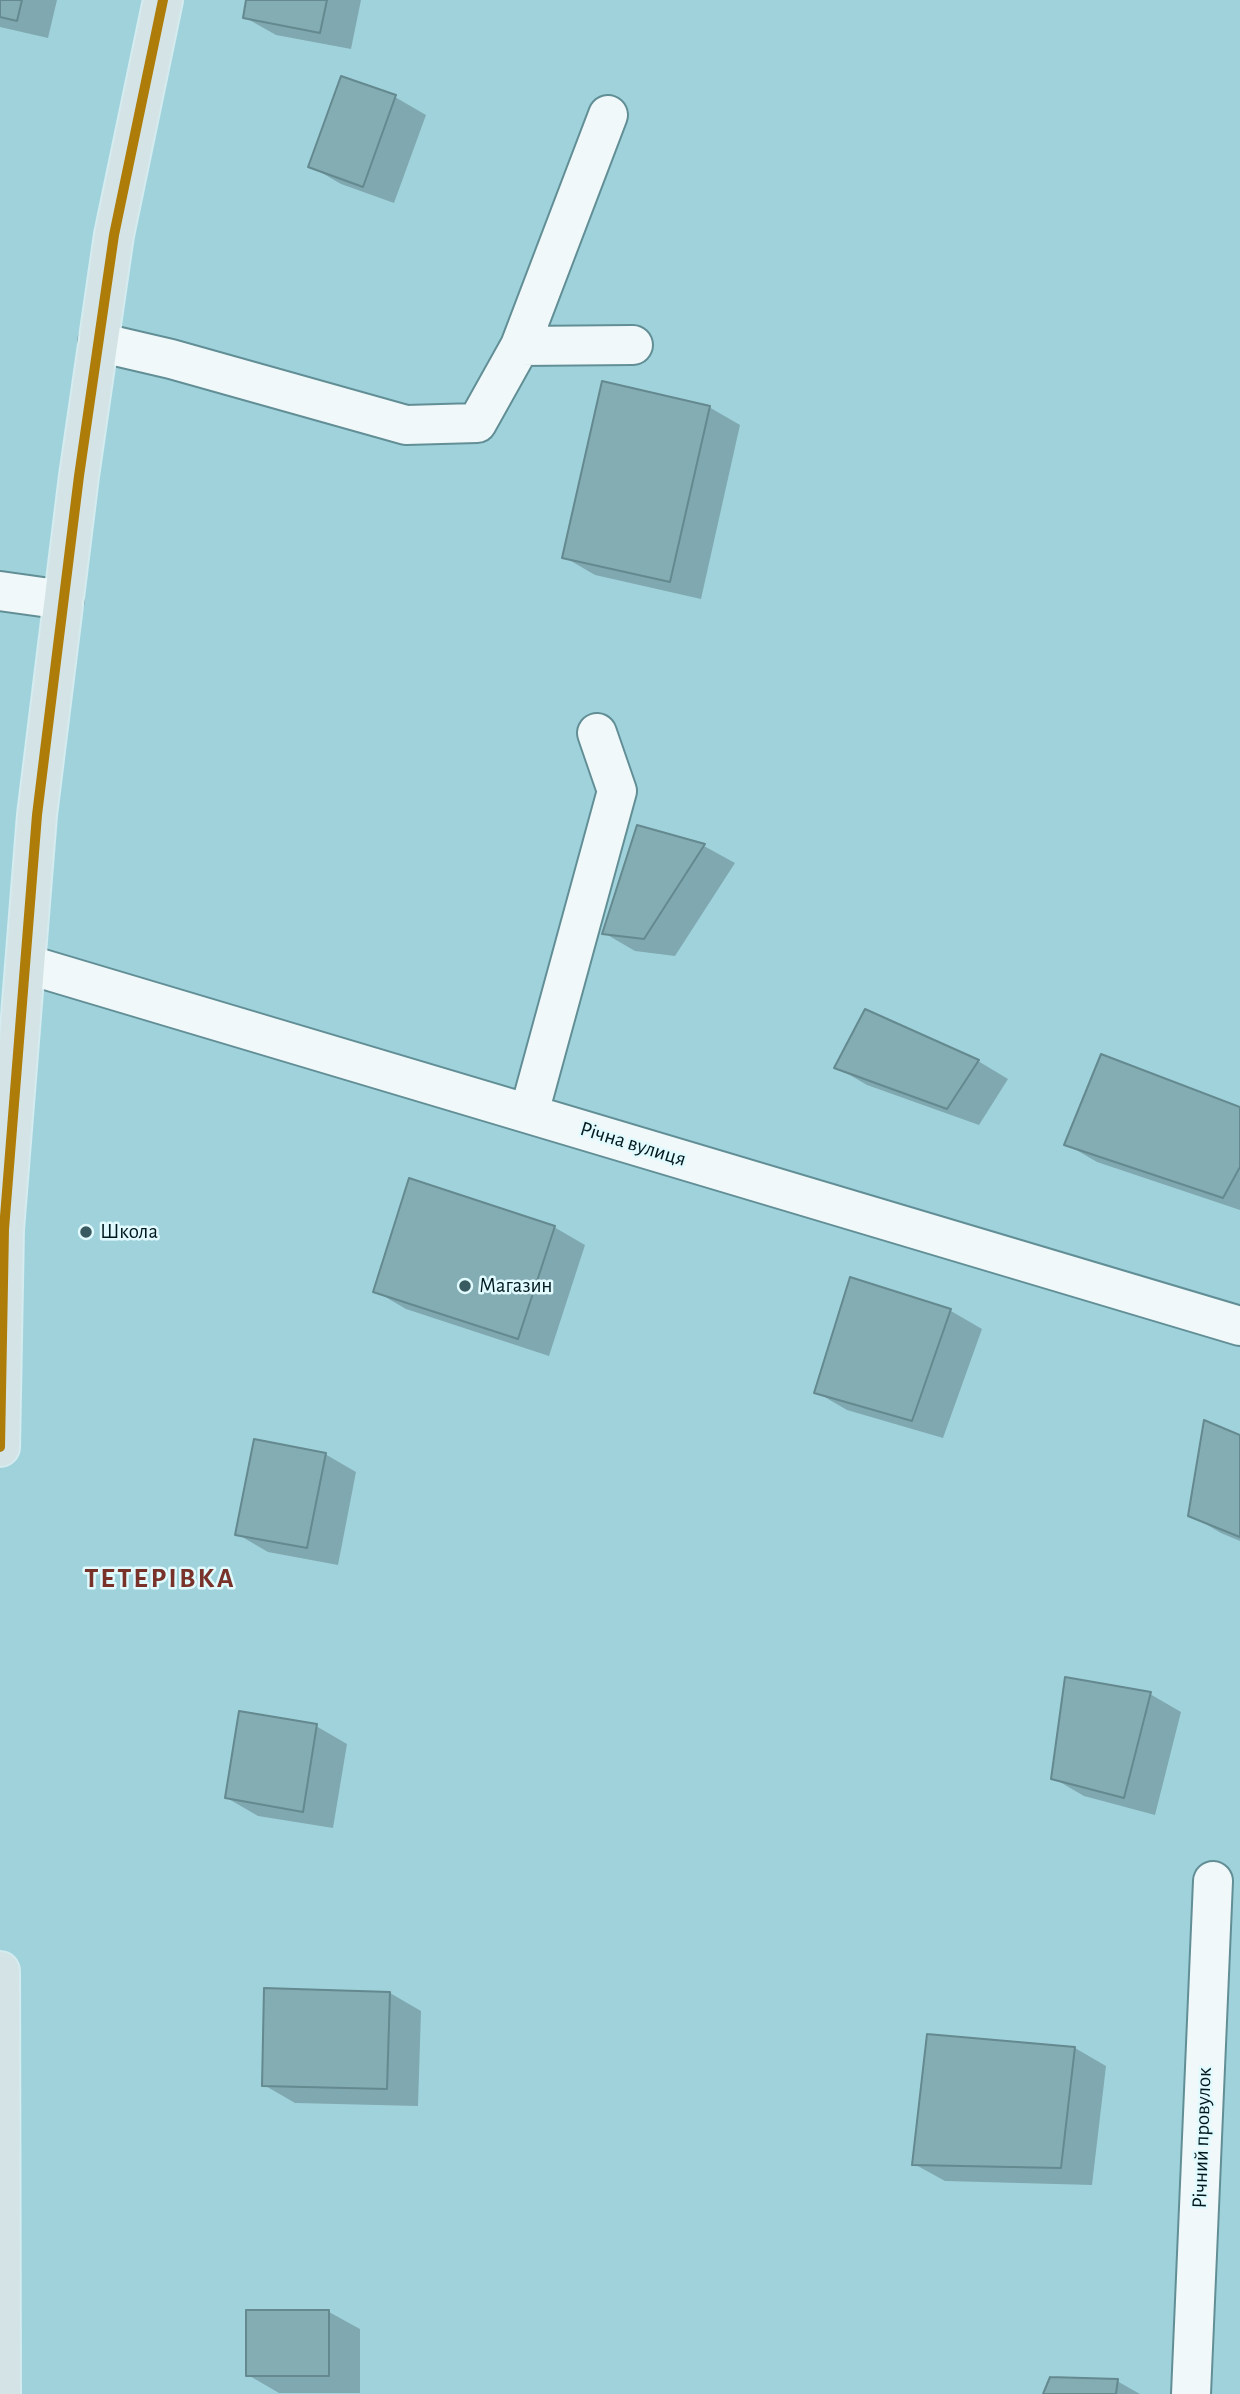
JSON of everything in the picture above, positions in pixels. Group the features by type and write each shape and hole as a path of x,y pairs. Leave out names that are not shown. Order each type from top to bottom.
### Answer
{"main road":[{"path":"0,1447 4,1229 37,815 114,235 163,0"},
{"path":"0,1971 1,2394"}],"street":[{"path":"98,342 171,359 406,425 477,423 520,346 608,115"},
{"path":"520,346 633,345"},
{"path":"0,591 64,600"},
{"path":"529,1113 617,791 597,733"},
{"name":"Річна вулиця","path":"26,964 1240,1326"},
{"name":"Річний провулок","path":"1191,2394 1213,1881"}],"building":[{"path":"0,0 22,0 17,21 0,17"},
{"path":"246,0 327,0 320,33 243,18"},
{"path":"341,76 396,95 363,187 308,167"},
{"path":"602,381 710,406 670,582 562,558"},
{"path":"637,825 705,844 644,939 602,934"},
{"path":"865,1009 979,1060 947,1109 834,1068"},
{"path":"1101,1054 1240,1107 1240,1167 1223,1198 1064,1145"},
{"path":"409,1178 555,1226 518,1339 373,1292"},
{"path":"850,1277 951,1309 912,1421 814,1393"},
{"path":"1204,1420 1240,1435 1240,1537 1188,1516"},
{"path":"254,1439 326,1453 307,1548 235,1535"},
{"path":"1065,1677 1151,1692 1124,1798 1051,1779"},
{"path":"239,1711 317,1724 303,1812 225,1798"},
{"path":"264,1988 390,1992 387,2089 262,2086"},
{"path":"927,2034 1075,2047 1061,2168 912,2165"},
{"path":"246,2310 329,2310 329,2376 246,2376"},
{"path":"1050,2377 1118,2379 1116,2394 1043,2394"}],"transit line":[{"path":"0,1447 4,1229 37,815 79,476 114,235 163,0"}],"place":[{"name":"Школа","path":"86,1232"},
{"name":"Магазин","path":"465,1286"}],"district":[{"name":"ТЕТЕРІВКА","path":"160,1579"}]}
